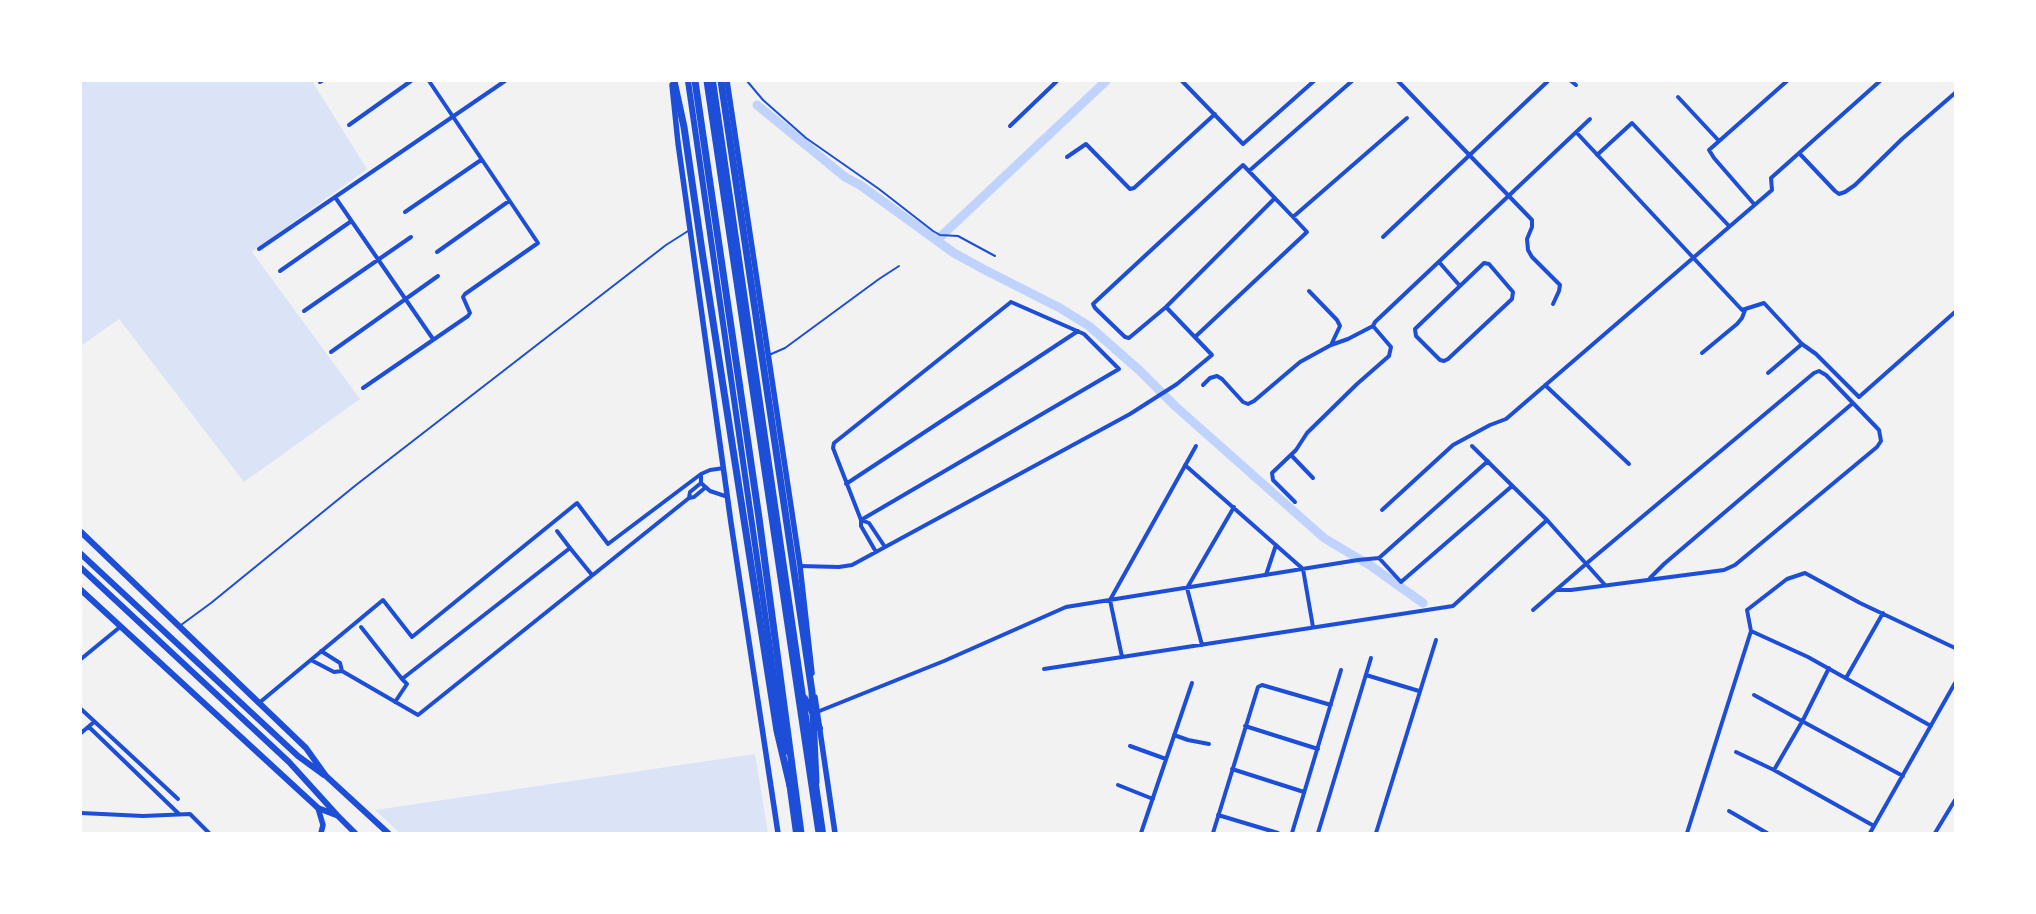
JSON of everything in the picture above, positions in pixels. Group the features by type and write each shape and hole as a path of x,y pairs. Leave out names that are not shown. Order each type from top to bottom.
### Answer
{"highway":[{"path":"673,81 684,126 777,731 800,824"},
{"path":"695,81 756,498 801,833"},
{"path":"707,81 819,833"},
{"path":"721,81 812,692 817,820"}],"main road":[{"path":"673,81 678,143 690,230 778,833"},
{"path":"688,81 761,576 796,833"},
{"path":"713,81 824,833"},
{"path":"727,81 800,566 817,712 835,833"},
{"path":"81,532 306,748 326,776"},
{"path":"81,554 298,756 326,776 388,833"},
{"path":"81,568 290,762 355,833"},
{"path":"81,590 318,808 337,815"},
{"path":"802,692 820,728"},
{"path":"318,808 322,833"}],"street":[{"path":"349,125 411,81"},
{"path":"363,388 468,316 470,313 463,297 465,294 538,243 429,81"},
{"path":"259,249 505,81"},
{"path":"1010,126 1057,81"},
{"path":"1182,81 1243,144 1314,81"},
{"path":"1249,171 1352,81"},
{"path":"1398,81 1469,156 1510,195 1532,220 1533,223 1527,239 1528,250 1532,257 1560,285 1553,304"},
{"path":"1383,238 1548,81"},
{"path":"1571,81 1576,85"},
{"path":"1754,204 1709,150 1787,81"},
{"path":"1382,510 1453,445 1490,425 1506,419 1545,386 1692,257 1772,190 1771,178 1880,81"},
{"path":"1799,153 1835,191 1839,194 1845,192 1955,93"},
{"path":"1678,97 1719,141"},
{"path":"1067,157 1086,144 1130,189 1134,188 1215,114"},
{"path":"1293,216 1407,118"},
{"path":"1203,385 1210,378 1216,376 1222,378 1243,402 1248,404 1300,362 1331,345 1348,339 1373,326 1374,322 1590,119"},
{"path":"1597,154 1632,123 1729,226"},
{"path":"1576,132 1742,310 1764,303 1802,344 1816,354 1859,397 1955,312"},
{"path":"405,212 481,160"},
{"path":"1195,338 1307,232 1276,198 1243,165 1093,304 1124,337 1129,338 1166,307 1276,198"},
{"path":"335,197 350,222 433,339"},
{"path":"437,252 509,201"},
{"path":"280,270 350,222"},
{"path":"304,311 411,237"},
{"path":"1439,262 1460,286"},
{"path":"1484,263 1487,263 1507,285 1513,295 1512,299 1444,361 1440,360 1414,333 1415,329 1460,286 1484,263"},
{"path":"331,352 438,276"},
{"path":"1309,291 1337,320 1340,326 1331,345"},
{"path":"861,520 1119,369 1093,341 1078,331 1011,302 834,443 833,448 861,520 861,526 876,552"},
{"path":"800,566 839,567 852,565 1130,414 1161,395 1196,370 1212,355 1166,307"},
{"path":"1702,353 1737,324 1745,310"},
{"path":"1295,502 1272,476 1272,473 1302,444 1307,433 1356,384 1389,356 1391,346 1373,326"},
{"path":"846,484 1078,331"},
{"path":"1768,373 1802,344"},
{"path":"1533,610 1586,563 1814,373 1819,371 1826,375 1879,430 1881,441 1878,447 1735,565 1724,570 1650,578 1571,590 1556,590"},
{"path":"1545,386 1629,464"},
{"path":"1650,578 1853,403"},
{"path":"1122,657 1110,600 1196,446"},
{"path":"1472,446 1547,520 1605,585"},
{"path":"1291,455 1312,478"},
{"path":"817,712 944,661 1066,607 1379,558 1488,461"},
{"path":"1186,465 1303,569 1313,627"},
{"path":"259,703 382,600 412,637 577,503 608,544 700,474 724,468"},
{"path":"700,474 701,483 715,493 728,497"},
{"path":"688,498 690,492 701,483"},
{"path":"1379,558 1401,582 1512,486"},
{"path":"311,660 334,672 342,671 418,715 688,498 706,487"},
{"path":"1202,645 1187,588 1234,507"},
{"path":"861,520 870,523 885,547"},
{"path":"1044,669 1453,606 1547,520"},
{"path":"556,531 592,575"},
{"path":"1266,575 1276,545"},
{"path":"402,679 570,548"},
{"path":"1687,833 1751,631 1747,610 1787,579 1805,572 1955,648"},
{"path":"1846,678 1883,613"},
{"path":"81,659 120,627"},
{"path":"361,627 407,684 395,702"},
{"path":"1751,631 1829,668 1930,726"},
{"path":"1376,833 1436,640"},
{"path":"321,651 340,663 342,671"},
{"path":"1318,833 1371,658"},
{"path":"1774,770 1803,720 1829,668"},
{"path":"1292,833 1341,670"},
{"path":"1366,675 1419,691"},
{"path":"1870,833 1955,682"},
{"path":"1141,833 1192,683"},
{"path":"1213,833 1257,690 1262,685 1331,704"},
{"path":"1754,696 1803,720 1903,776"},
{"path":"81,709 178,799"},
{"path":"81,733 94,722"},
{"path":"1245,726 1318,749"},
{"path":"89,727 179,814"},
{"path":"1174,735 1209,744"},
{"path":"1130,746 1166,759"},
{"path":"1736,752 1774,770 1874,826"},
{"path":"1232,769 1304,792"},
{"path":"1118,785 1153,799"},
{"path":"1935,833 1955,800"},
{"path":"1729,811 1767,833"},
{"path":"81,813 143,816 190,814 209,833"},
{"path":"1218,815 1278,833"}],"lane":[{"path":"747,81 763,100 806,138 940,235 958,236 995,256"},
{"path":"179,626 211,603 356,485 658,251 690,230"},
{"path":"769,355 785,348 899,266"}],"shaded area":[{"path":"81,81 312,81 367,169 252,252 360,399 244,482 119,319 81,346"},
{"path":"755,754 768,833 400,833 375,810"}],"waterway":[{"path":"937,240 1106,81"},
{"path":"757,105 845,177 860,185 954,253 1060,308 1089,326 1139,370 1175,406 1324,538 1371,566 1423,603"}]}
